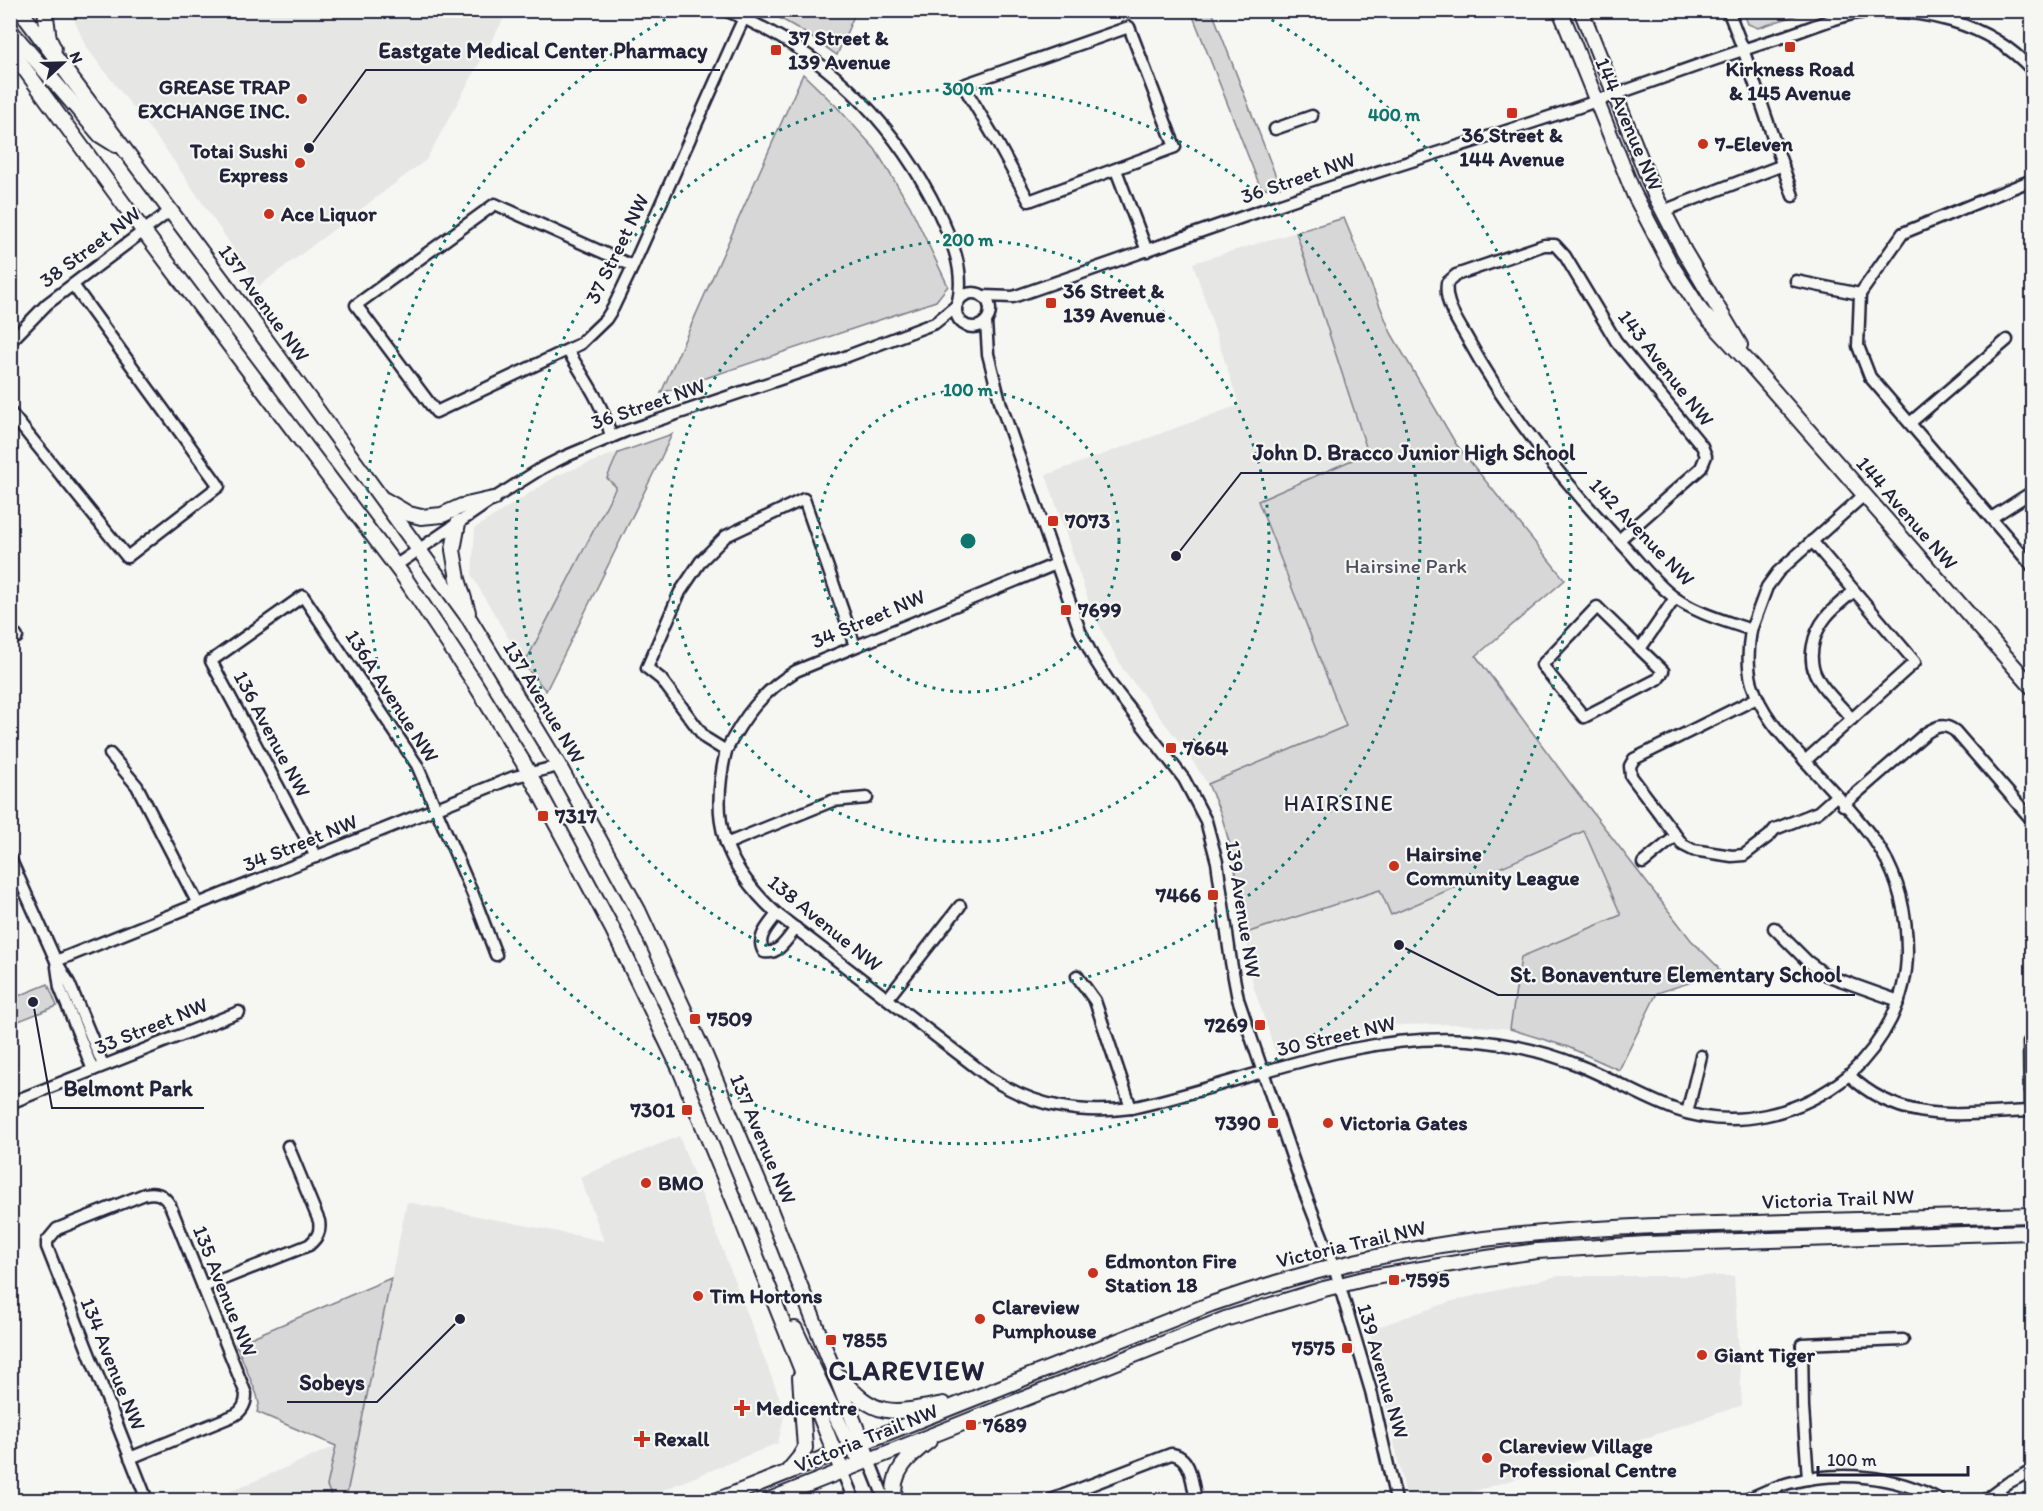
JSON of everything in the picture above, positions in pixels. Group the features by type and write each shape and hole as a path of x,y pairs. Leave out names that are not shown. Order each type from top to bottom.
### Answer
{"main road":[{"name":"137 Avenue NW","path":"20,10 229,289 470,620 559,766 638,910 705,1055 834,1370 857,1445"},
{"path":"45,10 50,39 63,68"},
{"name":"144 Avenue NW","path":"1560,10 1634,194 1670,263 1701,311 1751,365 2032,687"},
{"name":"144 Avenue NW","path":"1581,10 1655,195 1684,251 1751,365"},
{"path":"10,30 100,135 121,147"},
{"path":"10,49 144,232 395,566 474,682 527,772 613,930 669,1046 755,1252 842,1471"},
{"path":"10,59 25,68"},
{"path":"380,498 409,514 421,517 442,515 462,506 493,499"},
{"path":"458,523 453,550 470,620"},
{"name":"Victoria Trail NW","path":"718,1500 1211,1304 1257,1288 1334,1267 1485,1238 1645,1226 2032,1215"},
{"name":"Victoria Trail NW","path":"769,1500 1214,1323 1273,1303 1339,1285 1443,1265 1537,1251 1645,1244 2032,1232"},
{"path":"755,1252 857,1445 855,1454 870,1460"},
{"path":"786,1473 800,1458 805,1448 799,1363"},
{"path":"834,1370 856,1394 871,1406 883,1410 905,1411 971,1399"},
{"path":"895,1500 895,1480 902,1464 942,1430"}],"street":[{"path":"725,10 780,36 812,58 850,89 901,149 932,201 956,254 961,286 957,317 962,324 976,327 987,320 990,306 959,268"},
{"path":"1728,10 1793,196"},
{"name":"36 Street NW","path":"981,295 1013,297 1339,184 1596,101 1854,12 1899,11 1933,15 1973,29 1994,40 2023,60 2032,70"},
{"name":"37 Street NW","path":"633,266 495,204 356,305 436,412 568,351 590,336 606,319 633,266 744,18"},
{"path":"1129,27 1174,147 1116,170 1029,201 963,85 1129,27"},
{"path":"2023,60 2032,52"},
{"path":"1275,129 1312,116"},
{"path":"1663,211 1783,165"},
{"path":"1116,170 1147,251"},
{"path":"2032,180 1903,233 1860,294 1858,346 1870,377 2032,566"},
{"name":"38 Street NW","path":"10,342 47,304 170,211"},
{"name":"143 Avenue NW","path":"1448,283 1451,278 1464,272 1544,245 1555,245 1565,256 1616,341 1699,441 1706,456 1701,468 1619,540"},
{"path":"1796,281 1860,294"},
{"name":"142 Avenue NW","path":"1448,283 1447,294 1450,305 1501,397 1556,470 1675,598 1698,611 1751,630"},
{"path":"10,412 127,557 219,486 73,285"},
{"path":"957,303 967,294 981,295"},
{"name":"36 Street NW","path":"987,320 1013,297"},
{"name":"36 Street NW","path":"395,566 542,468 611,437 837,360 935,323 957,303"},
{"name":"139 Avenue NW","path":"987,320 988,354 1001,405 1080,631 1100,670 1184,779 1206,821 1217,862 1234,981 1301,1183 1334,1267 1371,1391 1396,1500"},
{"name":"36 Street NW","path":"935,323 962,324"},
{"name":"139 Avenue NW","path":"962,324 988,354"},
{"path":"1910,423 2007,340"},
{"path":"568,351 604,413 611,437"},
{"path":"1991,518 2032,492"},
{"path":"1864,495 1772,579 1761,599 1751,630 1748,657 1757,698 1772,723 1882,852 1899,892 1906,922 1907,958 1899,1001 1879,1041 1849,1075 1866,1091 1906,1110 1945,1114 2031,1111 2029,1042"},
{"path":"726,751 705,738 662,679 647,668 680,592 701,561 726,536 804,499 855,646"},
{"path":"1805,761 1915,662 1812,541"},
{"name":"34 Street NW","path":"726,751 747,713 772,686 796,671 1056,564"},
{"path":"1852,719 1818,680 1812,658 1813,645 1820,627 1827,616 1854,591"},
{"name":"136A Avenue NW","path":"211,661 303,596 417,765 474,897 496,955"},
{"path":"1640,649 1675,598"},
{"path":"1597,607 1640,649 1663,671 1658,679 1584,717 1542,665 1597,607"},
{"name":"136 Avenue NW","path":"211,661 316,858"},
{"path":"1757,698 1634,759 1630,766 1631,776 1683,845 1693,850 1732,856 1744,855 1775,829 1818,812 1839,800 1926,733 1940,725 1955,731 2032,820"},
{"name":"138 Avenue NW","path":"726,751 719,800 721,823 726,844 743,878 752,890 777,914 990,1078 1023,1096"},
{"path":"110,754 137,786 198,904"},
{"name":"34 Street NW","path":"56,961 527,772 559,766"},
{"path":"726,844 832,801 867,798"},
{"path":"1643,863 1676,836"},
{"path":"10,858 56,961 69,983 98,1068"},
{"name":"138 Avenue NW","path":"888,998 960,906"},
{"path":"777,914 761,936 760,943 764,952 776,951 796,928"},
{"path":"1774,928 1807,961 1826,975 1899,1001"},
{"path":"1077,976 1095,1001 1131,1108"},
{"name":"33 Street NW","path":"10,1103 239,1012"},
{"name":"30 Street NW","path":"1023,1096 1045,1105 1074,1110 1099,1112 1131,1108 1331,1053 1372,1044 1413,1039 1471,1040 1522,1048 1576,1064 1686,1113 1727,1119 1784,1111 1832,1089 1849,1075"},
{"path":"1686,1113 1701,1056"},
{"path":"203,1287 309,1245 320,1231 318,1217 288,1146"},
{"name":"134 Avenue NW","path":"147,1500 49,1257 47,1241 57,1229 145,1194 160,1194"},
{"name":"135 Avenue NW","path":"130,1458 235,1415 245,1406 246,1394 170,1205 160,1194"},
{"path":"1808,1479 1803,1408 1802,1344 1903,1340"},
{"path":"1051,1500 1165,1455 1180,1455 1187,1465 1196,1500"},
{"path":"870,1460 885,1500"},
{"path":"1985,1500 2008,1483 2032,1470"},
{"path":"842,1471 854,1500"},
{"path":"1745,1500 1780,1486 1808,1479 1843,1477 1880,1479 1940,1500"}],"shaded area":[{"path":"74,10 508,11 426,160 259,286 167,151 86,47 73,17"},
{"path":"1296,232 1368,453 1258,501 1346,726 1208,784 1180,743 1123,669 1104,635 1092,611 1046,475 1239,405 1193,263"},
{"path":"618,452 607,478 616,487 524,665 472,576 475,528 558,475"},
{"path":"1584,831 1621,915 1521,957 1510,1029 1458,1024 1395,1025 1352,1032 1275,1051 1253,985 1246,933 1380,890 1391,914"},
{"path":"679,1136 785,1412 778,1443 639,1500 347,1500 363,1411 407,1202 604,1241 580,1177"},
{"path":"1558,1276 1734,1276 1742,1405 1599,1454 1445,1500 1407,1500 1369,1330 1452,1301"},
{"path":"336,1446 327,1486 333,1500 222,1500 220,1496"}],"green space":[{"path":"767,11 856,11 837,55"},
{"path":"1191,11 1212,11 1280,187 1261,189"},
{"path":"1743,11 1809,11 1758,28 1748,24"},
{"path":"803,74 875,149 910,206 948,286 936,301 661,393"},
{"name":"Hairsine Park","path":"1344,218 1391,333 1456,444 1565,580 1476,656 1570,783 1691,940 1717,966 1720,973 1657,993 1619,1070 1568,1047 1510,1029 1521,957 1621,915 1584,831 1391,915 1380,890 1246,933 1232,852 1221,814 1208,784 1346,726 1258,501 1368,453 1296,232"},
{"path":"672,434 546,691 524,665 616,487 607,478 618,453"},
{"path":"48,984 57,1006 11,1024 11,999"},
{"path":"391,1278 347,1500 333,1500 327,1486 336,1446 257,1412 259,1404 257,1395 236,1344"}],"place":[{"name":"Kirkness Road & 145 Avenue","path":"1790,47"},
{"name":"37 Street & 139 Avenue","path":"776,50"},
{"name":"GREASE TRAP EXCHANGE INC.","path":"302,99"},
{"name":"36 Street & 144 Avenue","path":"1512,113"},
{"name":"7-Eleven","path":"1703,144"},
{"name":"Eastgate Medical Center Pharmacy","path":"309,148"},
{"name":"Totai Sushi Express","path":"300,163"},
{"name":"Ace Liquor","path":"269,214"},
{"name":"36 Street & 139 Avenue","path":"1051,303"},
{"name":"7073","path":"1053,521"},
{"name":"John D. Bracco Junior High School","path":"1176,556"},
{"name":"7699","path":"1066,610"},
{"name":"7664","path":"1171,748"},
{"name":"7317","path":"543,816"},
{"name":"Hairsine Community League","path":"1394,866"},
{"name":"7466","path":"1213,895"},
{"name":"St. Bonaventure Elementary School","path":"1399,945"},
{"name":"Belmont Park","path":"33,1002"},
{"name":"7509","path":"695,1019"},
{"name":"7269","path":"1260,1025"},
{"name":"7301","path":"687,1110"},
{"name":"7390","path":"1273,1123"},
{"name":"Victoria Gates","path":"1328,1123"},
{"name":"BMO","path":"646,1183"},
{"name":"Edmonton Fire Station 18","path":"1093,1273"},
{"name":"7595","path":"1394,1280"},
{"name":"Tim Hortons","path":"698,1296"},
{"name":"Sobeys","path":"460,1319"},
{"name":"Clareview Pumphouse","path":"980,1319"},
{"name":"7855","path":"831,1340"},
{"name":"7575","path":"1347,1348"},
{"name":"Giant Tiger","path":"1702,1355"},
{"name":"Medicentre","path":"742,1408"},
{"name":"7689","path":"971,1425"},
{"name":"Rexall","path":"642,1439"},
{"name":"Clareview Village Professional Centre","path":"1487,1458"}],"district":[{"name":"HAIRSINE","path":"1339,803"},
{"name":"CLAREVIEW","path":"907,1371"}]}
